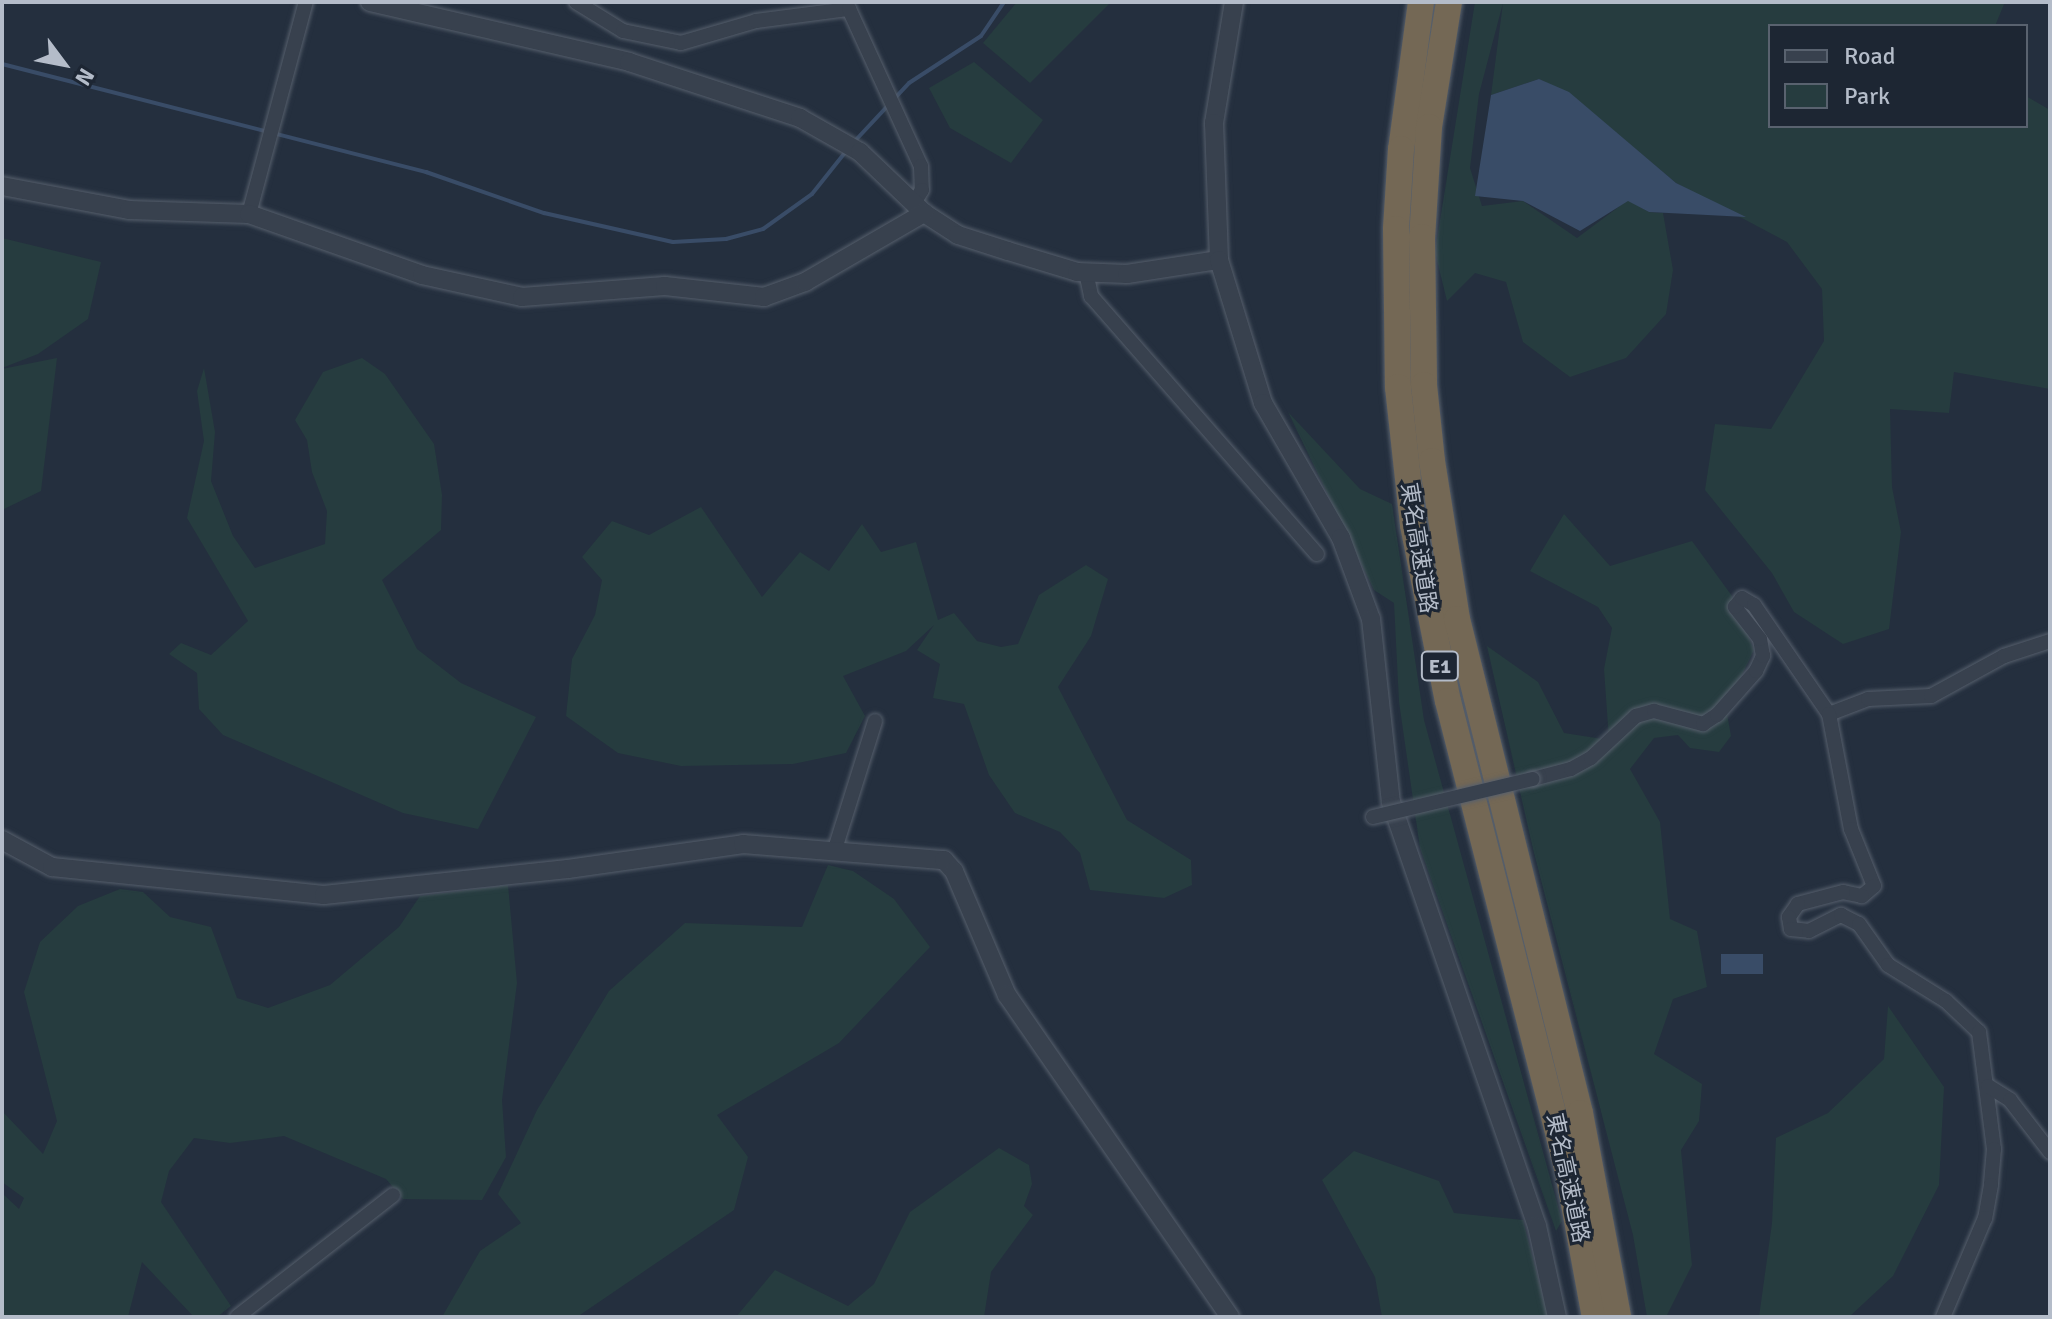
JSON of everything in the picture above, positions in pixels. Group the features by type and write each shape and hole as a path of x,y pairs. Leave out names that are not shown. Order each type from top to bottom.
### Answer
{"highway":[{"name":"東名高速道路","path":"1421,2 1401,149 1396,229 1398,387 1413,525 1448,701 1561,1141 1595,1317"},
{"name":"東名高速道路","path":"1449,2 1429,127 1422,237 1424,385 1432,461 1457,619 1580,1113 1618,1317"}],"street":[{"path":"249,214 306,2"},
{"path":"370,2 629,62 800,118 853,147 919,208 958,235 1086,272 1127,274 1219,260"},
{"path":"2,186 129,210 249,214 422,275 522,297 665,286 764,297 805,282 919,208 921,166 892,97 849,9 756,21 681,43 623,31 576,2"},
{"path":"1234,2 1214,123 1219,260 1263,403 1341,538 1371,619 1391,802 1537,1226 1557,1317"},
{"path":"1086,272 1091,296 1317,554"},
{"path":"1373,817 1571,769 1591,758 1636,716 1654,711 1703,724 1717,715 1756,671 1763,656 1760,639 1735,607 1742,598 1754,605 1829,714 1851,829 1874,886 1862,896 1843,892 1798,904 1789,917 1791,929 1809,931 1841,915 1859,924 1888,965 1971,1019 1979,1032 1994,1149 1985,1218 1943,1317"},
{"path":"1829,714 1868,699 1931,696 2004,656 2050,641"},
{"path":"835,849 875,721"},
{"path":"2,840 52,867 324,895 568,869 743,844 944,860 954,871 1007,995 1230,1317"},
{"path":"1988,1086 2010,1100 2050,1152"},
{"path":"237,1317 393,1195"}],"green space":[{"path":"1017,2 1111,2 1030,83 983,43"},
{"path":"1475,2 2005,2 1996,24 1768,24 1768,128 2028,128 2028,97 2050,110 2050,389 1954,372 1949,413 1890,409 1892,487 1901,532 1889,629 1843,644 1794,612 1772,573 1705,490 1715,424 1771,429 1824,341 1822,289 1787,242 1676,183 1575,98 1539,79 1491,95 1503,3 1479,94 1470,168 1482,206 1523,201 1577,238 1628,200 1649,212 1663,213 1673,270 1666,314 1626,358 1570,377 1523,342 1506,282 1475,273 1447,301 1435,252"},
{"path":"974,62 1043,120 1011,163 950,128 929,88"},
{"path":"2,238 101,262 88,319 38,354 2,368"},
{"path":"57,358 41,491 2,510 2,369"},
{"path":"362,358 385,374 434,444 442,495 441,530 382,580 417,649 461,683 536,717 478,829 403,813 223,735 199,709 197,673 169,654 181,643 211,655 248,621 187,518 204,441 197,391 204,368 215,432 211,481 233,536 255,568 325,544 327,511 312,472 307,440 295,420 323,372"},
{"path":"1288,412 1360,489 1392,504 1424,720 1562,1221 1556,1231 1420,848 1399,702 1394,603 1374,590"},
{"path":"701,507 762,597 800,552 829,571 862,524 881,552 916,542 938,620 954,613 977,641 1001,647 1018,644 1039,595 1086,565 1108,579 1091,636 1058,687 1127,820 1191,860 1192,885 1164,898 1090,890 1080,853 1060,832 1015,813 989,775 964,704 933,698 940,664 917,650 934,625 906,651 843,676 865,716 846,753 793,764 681,766 618,753 566,716 572,659 595,615 602,580 582,557 612,521 649,535"},
{"path":"1564,514 1610,566 1692,541 1732,596 1754,650 1726,708 1731,736 1719,752 1690,748 1678,735 1654,738 1630,769 1660,822 1670,919 1697,931 1707,987 1673,999 1654,1054 1702,1084 1699,1121 1681,1150 1692,1265 1666,1317 1647,1317 1633,1235 1533,849 1487,646 1538,682 1564,733 1609,740 1604,669 1612,628 1598,607 1530,571"},
{"path":"828,865 853,871 894,899 930,947 839,1043 717,1115 748,1157 734,1210 577,1317 442,1317 480,1251 521,1223 498,1194 537,1110 609,991 685,923 802,927"},
{"path":"508,885 517,983 502,1100 506,1157 482,1200 403,1199 386,1179 284,1136 230,1143 194,1138 169,1171 161,1202 231,1306 217,1317 194,1317 142,1262 128,1317 2,1317 2,1193 19,1209 24,1198 2,1182 2,1111 43,1154 57,1121 24,992 40,942 78,906 120,889 143,892 170,917 211,927 237,998 268,1008 330,985 399,927 420,896"},
{"path":"1888,1006 1944,1087 1939,1185 1893,1276 1849,1317 1759,1317 1772,1223 1776,1138 1828,1113 1884,1059"},
{"path":"999,1148 1029,1165 1032,1184 1024,1206 1033,1215 991,1272 984,1317 736,1317 775,1270 848,1306 874,1284 910,1212"},
{"path":"1354,1151 1439,1181 1454,1213 1523,1220 1548,1317 1382,1317 1375,1277 1322,1180"}],"water":[{"path":"1539,79 1569,92 1676,183 1746,217 1649,212 1628,201 1580,231 1523,201 1475,196 1491,95"},
{"path":"1721,954 1763,954 1763,974 1721,974"}],"waterway":[{"path":"853,143 909,83 981,36 1004,2"},
{"path":"2,64 426,172 544,213 673,242 726,239 763,229 812,194 847,150"}]}
